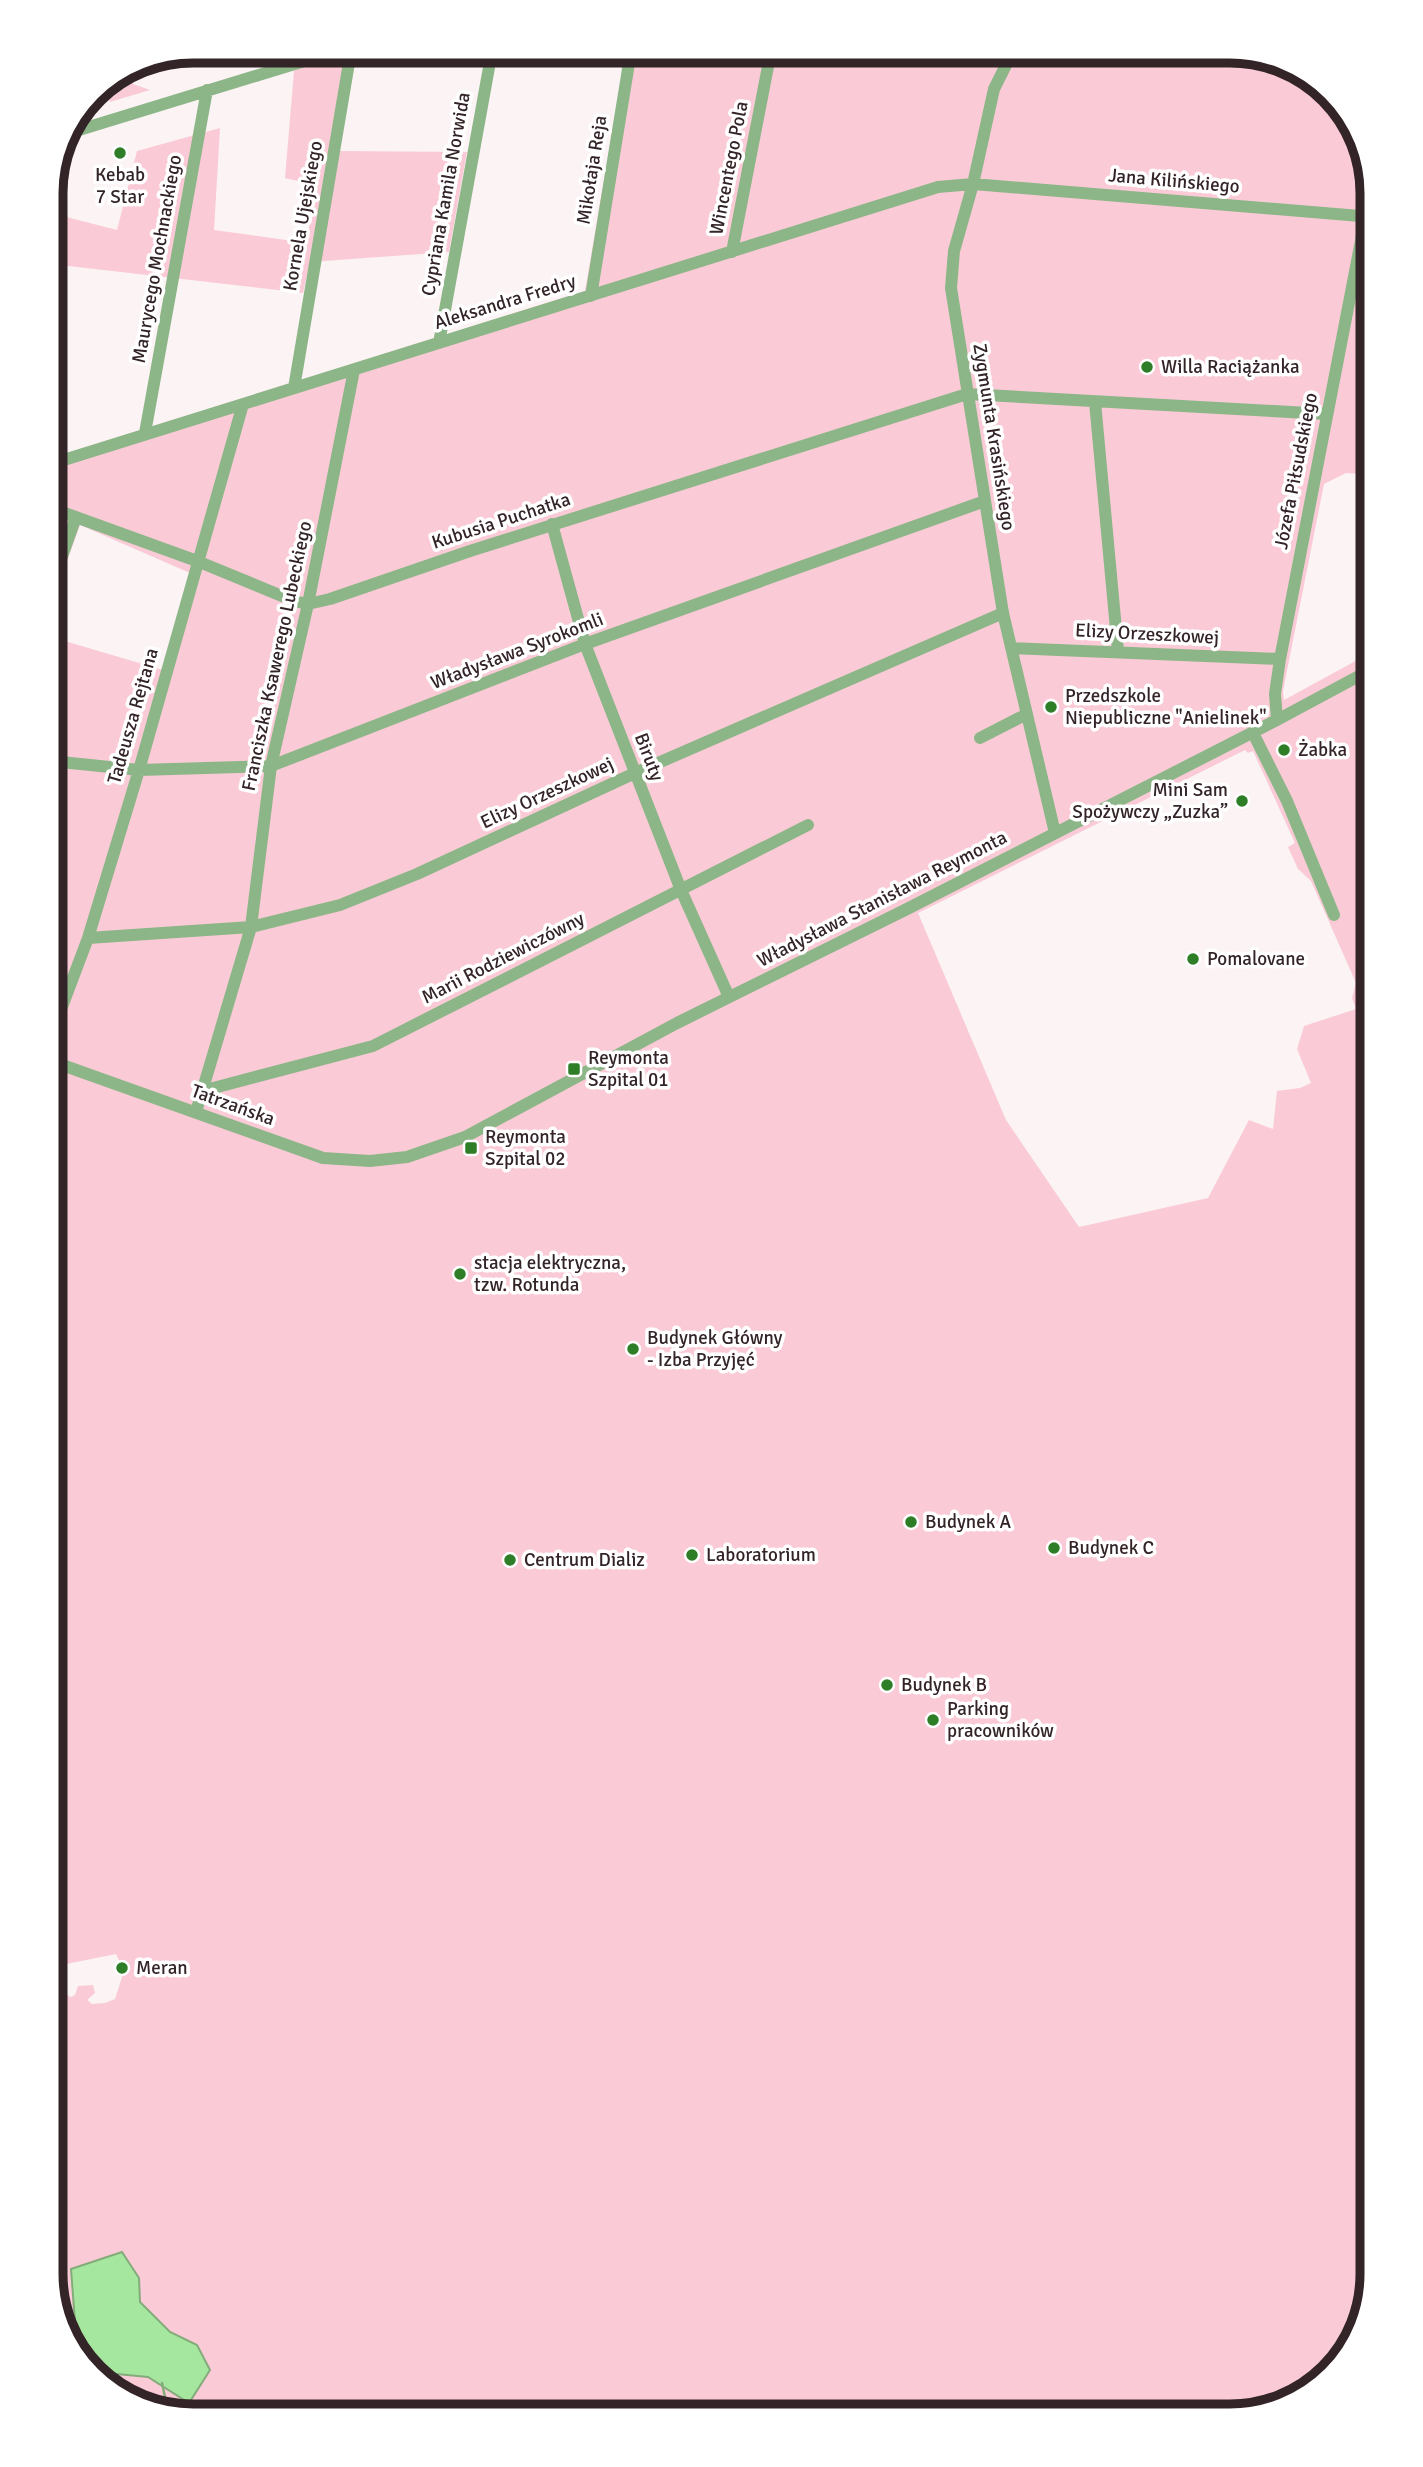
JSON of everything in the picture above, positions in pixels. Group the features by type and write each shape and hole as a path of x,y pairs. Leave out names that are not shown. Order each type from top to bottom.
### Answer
{"street":[{"path":"80,127 297,63"},
{"name":"Kornela Ujejskiego","path":"293,388 349,63"},
{"name":"Cypriana Kamila Norwida","path":"439,343 490,63"},
{"name":"Mikołaja Reja","path":"591,296 629,63"},
{"name":"Wincentego Pola","path":"732,252 769,63"},
{"name":"Zygmunta Krasińskiego","path":"1007,63 994,89 973,184 954,251 951,288 1003,613 1055,833"},
{"name":"Maurycego Mochnackiego","path":"145,433 207,90"},
{"name":"Aleksandra Fredry","path":"63,460 938,187 973,184"},
{"name":"Jana Kilińskiego","path":"973,184 1360,215"},
{"name":"Józefa Piłsudskiego","path":"1277,720 1275,694 1280,659 1326,414 1360,257"},
{"name":"Franciszka Ksawerego Lubeckiego","path":"196,1112 251,927 271,766 308,604 354,370"},
{"path":"967,394 1326,414"},
{"name":"Kubusia Puchatka","path":"308,604 330,599 552,524 967,394"},
{"path":"1095,402 1118,651"},
{"name":"Tadeusza Rejtana","path":"63,1005 88,939 139,770 243,404"},
{"name":"Władysława Syrokomli","path":"63,762 139,770 271,766 585,644 985,501"},
{"path":"63,512 308,604"},
{"path":"63,553 76,517"},
{"name":"Biruty","path":"552,524 585,644 681,890 729,997"},
{"name":"Elizy Orzeszkowej","path":"88,939 251,927 340,905 417,874 635,773 1003,613"},
{"name":"Elizy Orzeszkowej","path":"1012,648 1280,659"},
{"name":"Władysława Stanisława Reymonta","path":"407,1157 465,1137 677,1023 1253,733 1360,675"},
{"path":"980,738 1027,713"},
{"path":"1253,733 1287,801 1334,915"},
{"name":"Marii Rodziewiczówny","path":"202,1091 373,1046 808,825"},
{"name":"Tatrzańska","path":"63,1065 323,1158 370,1161 407,1157"}],"shaded area":[{"path":"299,63 355,63 339,151 467,152 449,252 310,262 303,293 63,265 63,216 117,230 137,151 220,128 214,230 307,243 315,185 285,178 294,71"},
{"path":"624,63 1239,63 1272,70 1302,85 1328,107 1347,135 1358,167 1360,184 1360,474 1346,473 1324,484 1283,691 1284,700 1360,659 1360,2274 1356,2308 1343,2339 1316,2372 1288,2391 1264,2400 1230,2404 184,2404 151,2397 121,2382 95,2360 76,2332 67,2308 63,2274 63,1995 71,1997 75,1995 78,1986 93,1985 95,1993 87,2000 92,2004 105,2003 115,1999 124,1971 116,1954 63,1965 63,641 163,670 190,573 80,525 63,572 63,454 585,291","holes":["1245,750 1248,753 1253,751 1295,843 1288,847 1298,869 1311,881 1356,983 1352,998 1356,1009 1304,1026 1297,1049 1311,1083 1300,1088 1277,1091 1273,1129 1249,1120 1208,1198 1079,1227 1006,1120 918,913"]},
{"path":"129,79 133,84 150,90 110,102 108,97"},
{"path":"122,2252 139,2278 140,2302 170,2332 197,2345 210,2370 189,2403 148,2377 109,2373 95,2360 85,2346 75,2322 71,2269"}],"waterway":[{"path":"162,2383 166,2402"}],"place":[{"name":"Kebab 7 Star","path":"120,153"},
{"name":"Willa Raciążanka","path":"1147,367"},
{"name":"Przedszkole Niepubliczne \"Anielinek\"","path":"1051,707"},
{"name":"Żabka","path":"1284,750"},
{"name":"Mini Sam Spożywczy „Zuzka”","path":"1242,801"},
{"name":"Pomalovane","path":"1193,959"},
{"name":"Reymonta Szpital 01","path":"574,1069"},
{"name":"Reymonta Szpital 02","path":"471,1148"},
{"name":"stacja elektryczna, tzw. Rotunda","path":"460,1274"},
{"name":"Budynek Główny - Izba Przyjęć","path":"633,1349"},
{"name":"Budynek A","path":"911,1522"},
{"name":"Budynek C","path":"1054,1548"},
{"name":"Laboratorium","path":"692,1555"},
{"name":"Centrum Dializ","path":"510,1560"},
{"name":"Budynek B","path":"887,1685"},
{"name":"Parking pracowników","path":"933,1720"},
{"name":"Meran","path":"122,1968"}]}
